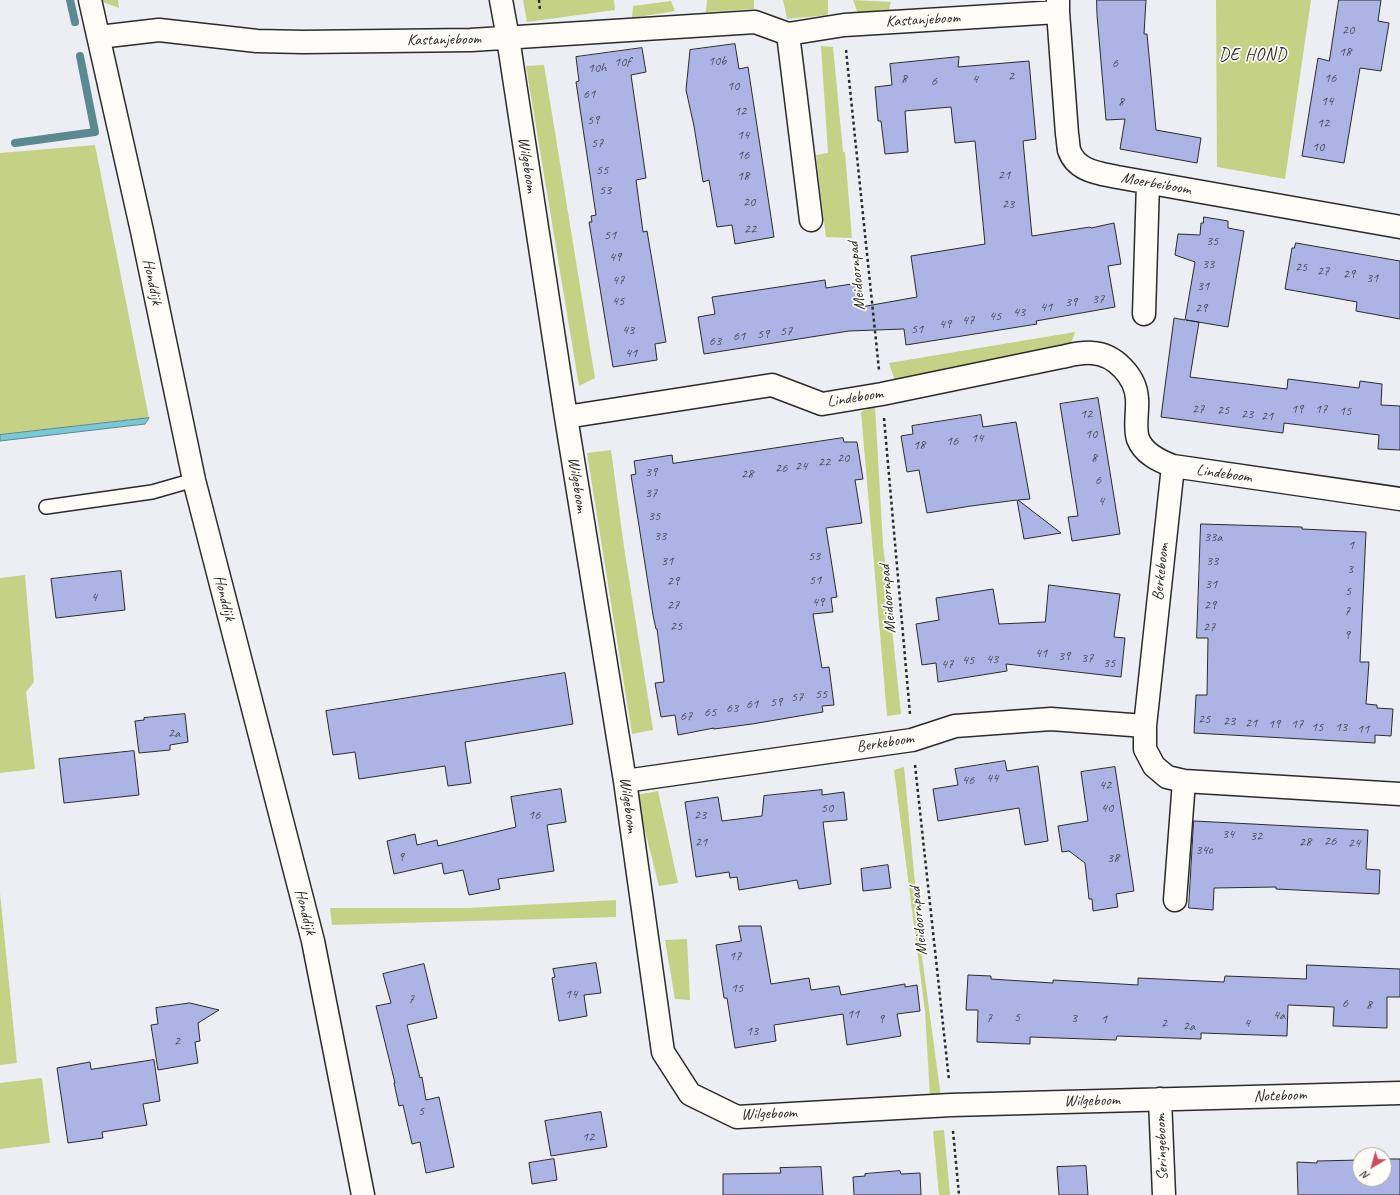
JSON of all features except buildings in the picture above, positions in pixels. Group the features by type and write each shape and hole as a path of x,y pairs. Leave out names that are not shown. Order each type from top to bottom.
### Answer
{"street":[{"name":"Honddijk","path":"90,0 142,231 181,424 194,480 313,941 363,1195"},
{"name":"Wilgeboom","path":"501,0 625,781 663,1052 690,1094 737,1117 951,1105 1160,1099"},
{"name":"Kastanjeboom","path":"99,37 159,30 257,40 303,42 508,38 755,22 788,34 844,25 1058,6"},
{"name":"Moerbeiboom","path":"1058,6 1069,150 1075,161 1089,171 1148,183 1400,227"},
{"path":"788,34 811,220"},
{"path":"1144,314 1148,183"},
{"name":"Lindeboom","path":"566,417 772,385 822,404 882,394 1062,357 1092,353 1107,356 1119,364 1134,386 1138,399 1138,439 1146,452 1159,461 1173,466 1400,499"},
{"name":"Berkeboom","path":"1173,466 1144,726 1145,749 1154,766 1167,777 1184,781 1400,794"},
{"name":"Berkeboom","path":"625,781 912,740 955,726 1051,719 1144,726"},
{"path":"1175,900 1184,781"},
{"name":"Noteboom","path":"1160,1099 1400,1092"},
{"name":"Seringeboom","path":"1160,1099 1164,1195"}],"lane":[{"path":"46,507 152,492 194,480"}],"path":[{"name":"Meidoornpad","path":"844,25 882,394 912,740 951,1105 959,1195"}],"green space":[{"path":"102,0 118,0 119,8 103,2"},
{"path":"523,0 614,0 615,10 527,22"},
{"path":"707,0 754,0 754,9 706,12"},
{"path":"783,0 828,0 828,15 787,19"},
{"path":"853,0 891,2 888,13 858,14"},
{"path":"1216,0 1311,0 1285,179 1217,167"},
{"path":"671,1 675,11 632,18 633,6"},
{"path":"821,46 833,47 843,152 845,152 852,238 826,237 816,155 828,153"},
{"path":"544,65 595,378 579,386 526,66"},
{"path":"95,145 149,418 0,435 0,153"},
{"path":"1075,332 1071,344 895,381 889,363"},
{"path":"875,406 883,544 901,714 887,716 861,412"},
{"path":"611,450 624,547 653,730 632,734 587,453"},
{"path":"25,575 34,682 26,692 35,769 0,773 0,578"},
{"path":"904,767 922,957 941,1097 930,1097 925,1011 894,770"},
{"path":"658,791 678,883 659,886 636,795"},
{"path":"0,893 17,1063 0,1065"},
{"path":"616,900 616,917 332,925 330,908 468,908"},
{"path":"687,939 690,1000 675,999 665,940"},
{"path":"42,1078 50,1143 0,1149 0,1083"},
{"path":"944,1130 950,1195 939,1195 933,1131"}],"water":[{"path":"149,418 145,424 0,441 0,435"}],"waterway":[{"path":"70,0 75,22"},
{"path":"15,143 95,132 80,56"}],"district":[{"name":"DE HOND","path":"1253,56"}]}
